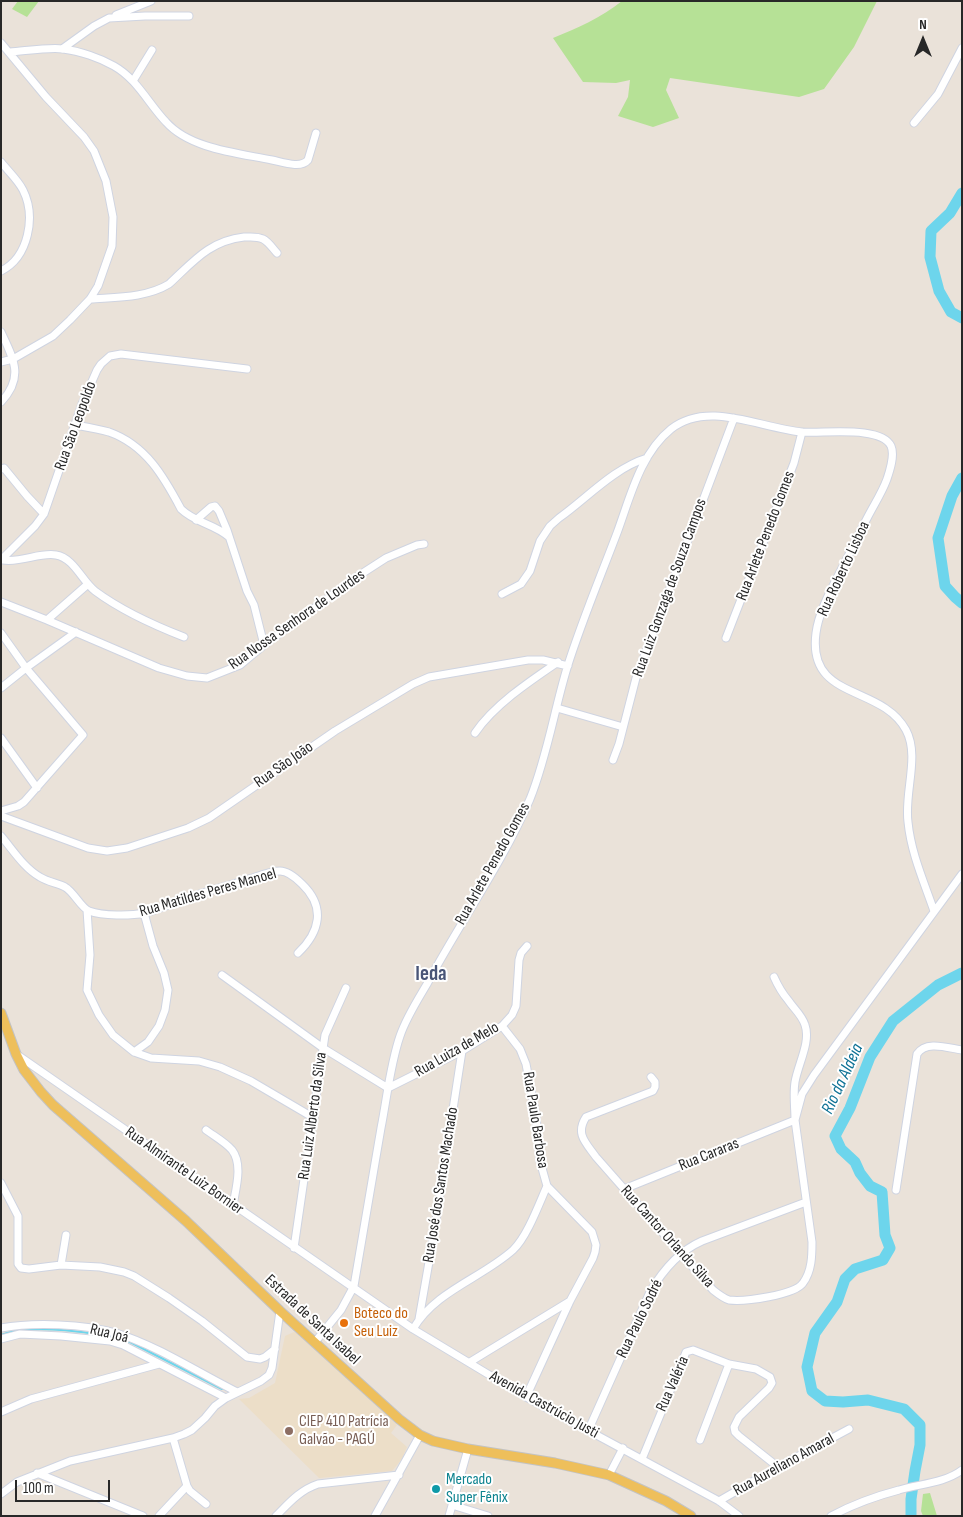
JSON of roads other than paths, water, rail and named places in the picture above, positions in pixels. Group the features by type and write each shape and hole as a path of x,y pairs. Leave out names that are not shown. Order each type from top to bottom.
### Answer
{"main road":[{"name":"Estrada de Santa Isabel","path":"1,1013 24,1070 32,1083 53,1105 186,1221 280,1311 399,1419 420,1435 433,1441 468,1449 555,1463 609,1475 666,1501 691,1516"}],"street":[{"path":"62,48 109,18 151,1"},
{"path":"109,18 189,16"},
{"path":"1,43 46,97 84,137 94,151 106,181 113,218 112,246 98,286 90,300 53,336 14,359 1,362"},
{"path":"10,52 62,48 114,66 133,81 166,123 191,139 213,148 302,165 308,160 316,134"},
{"path":"914,123 938,94 962,48"},
{"path":"133,81 152,50"},
{"path":"1,162 22,187 26,196 29,220 28,233 23,250 10,267 1,271"},
{"path":"90,300 138,295 164,287 211,247 235,238 252,237 266,240 277,253"},
{"path":"1,332 14,359 16,375 14,384 1,402"},
{"name":"Rua São Leopoldo","path":"2,560 44,514 82,404 97,370 110,356 121,354 247,369"},
{"name":"Rua Arlete Penedo Gomes","path":"315,1342 341,1310 354,1286 388,1088 400,1035 447,947 498,862 530,798 545,753 568,666 632,493 647,458 668,432 687,419 700,416 734,418 802,432 851,432 879,436 890,444 892,449"},
{"name":"Rua Luiz Gonzaga de Souza Campos","path":"613,760 646,649 734,418"},
{"path":"75,425 109,432 136,448 155,464 181,509 187,515 222,530 229,537"},
{"name":"Rua Arlete Penedo Gomes","path":"726,638 794,463 802,432"},
{"name":"Rua Roberto Lisboa","path":"892,449 890,468 882,492 870,512 829,596 816,629 815,649 819,665 824,674 833,682 881,705 903,725 909,736 912,748 907,816 910,844 934,911"},
{"path":"502,594 521,584 530,571 540,542 550,526 618,471 633,462 647,458"},
{"path":"2,468 44,514"},
{"path":"196,520 208,509 215,506 219,511 247,591 254,605 264,645"},
{"name":"Rua Nossa Senhora de Lourdes","path":"1,602 159,668 187,676 207,678 240,665 355,578 386,558 424,544"},
{"path":"2,560 56,555 64,558 88,584 115,605 184,637"},
{"path":"47,620 88,584"},
{"path":"1,632 26,668 83,735 24,802 18,806 1,811"},
{"path":"1,688 76,632"},
{"name":"Rua São João","path":"1,816 88,848 107,851 127,848 188,828 209,818 335,730 421,680 528,660 558,662 568,666"},
{"path":"475,733 490,714 539,674 558,662"},
{"path":"557,708 623,727"},
{"path":"1,738 37,788"},
{"path":"1,836 31,871 48,881 65,887 87,910 90,956 87,990 96,1009 113,1035 134,1052 151,1058 199,1061 220,1067 251,1081 314,1118"},
{"name":"Rua Matildes Peres Manoel","path":"87,910 112,915 144,913 272,872 287,872 307,889 313,898 318,912 315,929 306,945 298,953"},
{"name":"Rua Cantor Orlando Silva","path":"651,1077 655,1082 653,1091 586,1117 580,1131 582,1138 596,1157 712,1290 730,1300 745,1300 789,1292 803,1284 812,1258 812,1242 795,1120 802,1094 962,874"},
{"path":"134,1052 148,1042 159,1026 165,1010 168,990 144,913"},
{"name":"Rua Luiza de Melo","path":"388,1088 462,1051 502,1026 512,1016 516,1006 519,960 521,953 528,946"},
{"path":"222,974 323,1048 388,1088"},
{"path":"774,977 782,994 802,1018 806,1028 806,1044 795,1084 795,1120"},
{"name":"Rua Luiz Alberto da Silva","path":"294,1248 325,1035 346,988"},
{"name":"Rua Paulo Barbosa","path":"502,1026 520,1049 526,1064 536,1116 540,1161 548,1186 592,1232 596,1245 595,1252 570,1301 526,1397"},
{"path":"896,1190 917,1054 927,1046 962,1050"},
{"name":"Rua José dos Santos Machado","path":"419,1319 462,1051"},
{"name":"Rua Almirante Luiz Bornier","path":"16,1054 294,1248 354,1286"},
{"name":"Rua Cararas","path":"624,1189 795,1120"},
{"path":"206,1130 230,1148 236,1158 238,1171 233,1205"},
{"path":"1,1184 18,1216 18,1264 21,1268 29,1269 61,1265 114,1268 134,1276 169,1298 202,1321 247,1357 260,1359 275,1348"},
{"path":"413,1329 419,1319 442,1298 495,1264 514,1248 523,1236 548,1186"},
{"name":"Rua Paulo Sodré","path":"588,1431 650,1292 662,1274 680,1254 690,1246 702,1241 806,1202"},
{"path":"61,1265 66,1236"},
{"name":"Avenida Castrúcio Justi","path":"354,1286 413,1329 526,1397 719,1501 738,1516"},
{"path":"470,1362 570,1301"},
{"path":"1,1494 17,1482 70,1461 173,1438 192,1430 215,1406 226,1398 250,1388 269,1375 272,1368 280,1311"},
{"name":"Rua Joá","path":"1,1328 44,1325 89,1328 115,1333 164,1354 206,1381 226,1398"},
{"name":"Rua Joá","path":"1,1339 20,1334 110,1341 123,1345 160,1364 237,1392"},
{"name":"Rua Valéria","path":"642,1459 686,1352 695,1350 730,1364 756,1369 770,1377 772,1383 769,1388 739,1417 734,1427 735,1432 739,1436 778,1467"},
{"path":"1,1412 31,1399 160,1364"},
{"path":"700,1440 730,1364"},
{"name":"Rua Aureliano Amaral","path":"719,1501 849,1429"},
{"path":"375,1516 420,1435"},
{"path":"173,1438 187,1486 190,1491 206,1504"},
{"path":"609,1475 623,1448"},
{"path":"449,1516 468,1449"},
{"path":"833,1515 898,1490 930,1482 962,1470"},
{"path":"37,1473 143,1516"},
{"path":"276,1516 297,1494 318,1484 398,1476"},
{"path":"159,1516 187,1486"},
{"path":"452,1505 488,1516"}],"waterway":[{"name":"Rio da Aldeia","path":"962,193 950,213 931,231 930,257 939,291 951,312 962,318"},
{"name":"Rio da Aldeia","path":"962,478 952,496 938,538 945,586 962,603"},
{"name":"Rio da Aldeia","path":"911,1516 911,1499 920,1445 920,1425 904,1409 868,1400 825,1401 812,1391 807,1367 815,1333 837,1302 845,1279 855,1269 883,1260 890,1248 885,1235 882,1192 870,1186 860,1173 855,1162 841,1149 835,1136 850,1108 870,1057 893,1021 938,985 962,973"},
{"path":"1,1335 14,1331 47,1329 83,1332 117,1338 130,1342 222,1389"}],"place":[{"name":"Boteco do Seu Luiz","path":"344,1323"},
{"name":"CIEP 410 Patrícia Galvão - PAGÚ","path":"289,1431"},
{"name":"Mercado Super Fênix","path":"436,1489"}],"district":[{"name":"Ieda","path":"431,975"}]}
